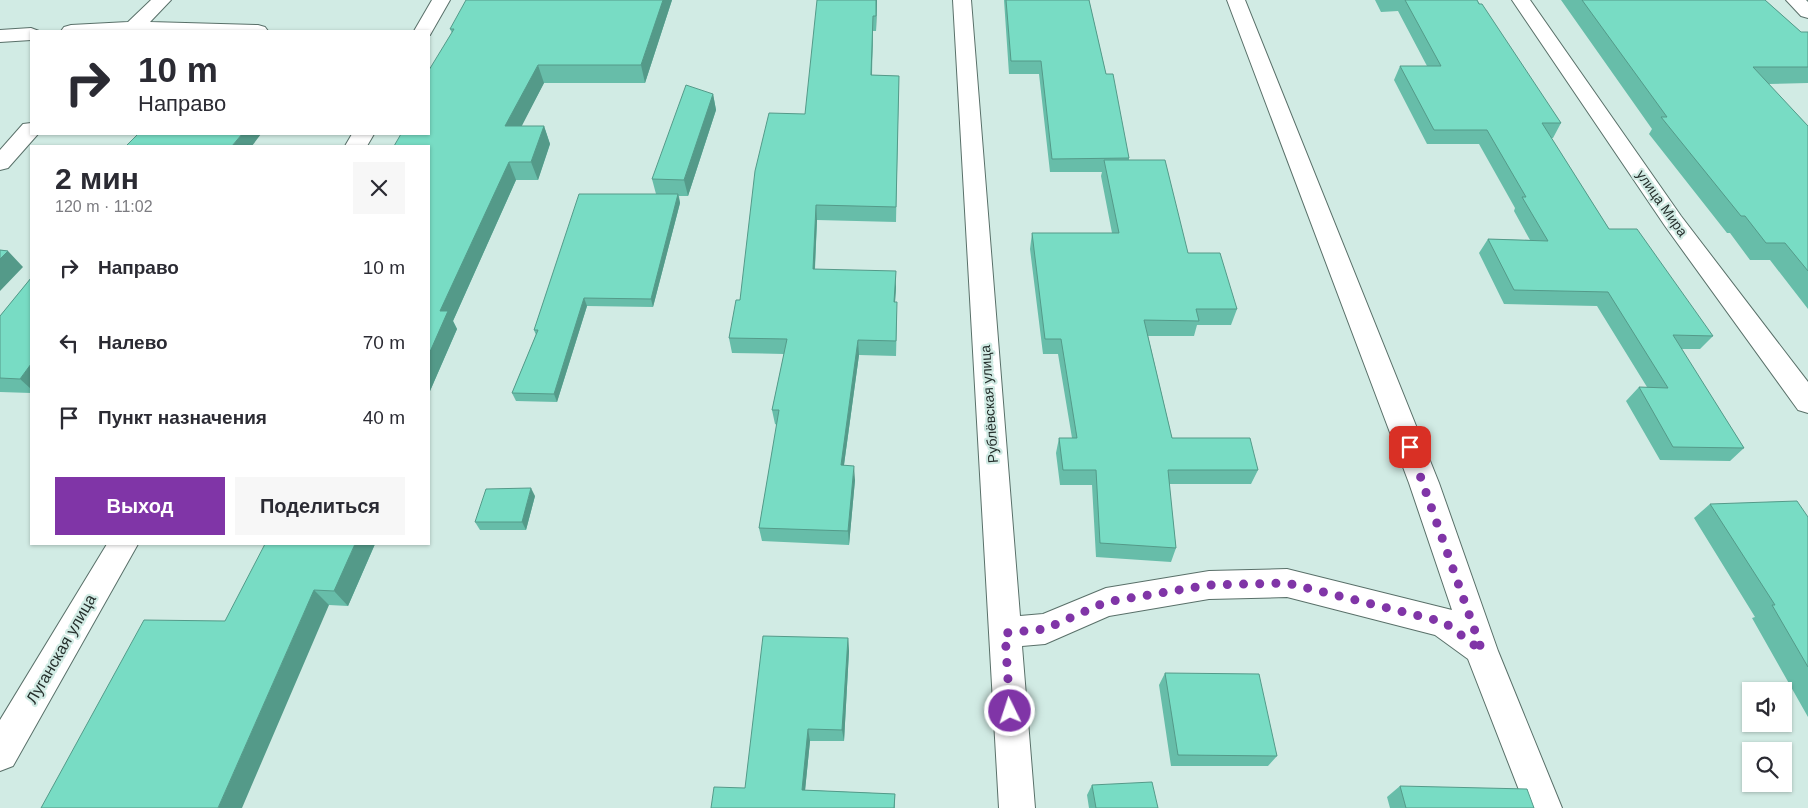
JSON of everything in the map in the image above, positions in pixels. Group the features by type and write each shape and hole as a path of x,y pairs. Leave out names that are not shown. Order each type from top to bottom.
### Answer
{"street":[{"path":"132,29 162,0"},
{"path":"424,30 441,0"},
{"name":"Рублёвская улица","path":"962,0 1016,808"},
{"path":"1236,0 1420,474 1482,651 1544,808"},
{"name":"улица Мира","path":"1521,0 1673,221 1808,402"},
{"path":"1795,0 1808,12"},
{"path":"102,30 195,30"},
{"path":"0,36 30,34"},
{"path":"0,163 30,130"},
{"name":"Луганская улица","path":"0,753 122,545"},
{"path":"1005,633 1045,629 1106,602 1209,585 1287,583 1444,622 1482,651"}],"building":[{"path":"466,0 663,0 641,65 538,65 505,126 544,126 531,162 509,162 440,311 448,311 430,352 430,145 395,145 400,135 430,135 430,68 454,29 450,29"},
{"path":"817,0 876,0 876,16 873,16 871,75 899,76 896,207 816,205 813,269 896,271 894,302 897,302 896,341 858,340 841,465 854,466 848,531 759,528 779,410 772,410 787,339 729,338 736,300 740,300 755,171 769,113 805,114"},
{"path":"1006,0 1089,0 1106,74 1113,74 1129,158 1052,159 1041,61 1011,61"},
{"path":"1405,0 1477,0 1479,4 1482,4 1561,123 1542,123 1609,229 1637,229 1713,336 1673,335 1744,448 1673,447 1639,387 1668,388 1608,292 1514,290 1488,239 1548,241 1522,197 1526,197 1487,130 1434,130 1400,66 1441,66"},
{"path":"1582,0 1765,0 1801,32 1808,32 1808,67 1753,67 1808,126 1808,271 1785,243 1766,243 1745,216 1741,216 1661,117 1667,117"},
{"path":"686,85 713,94 684,180 652,179"},
{"path":"137,135 241,135 233,145 127,145"},
{"path":"1104,160 1165,160 1188,253 1220,253 1237,309 1196,309 1199,321 1144,320 1172,438 1250,438 1258,470 1168,470 1176,548 1100,543 1096,470 1063,470 1059,438 1077,438 1061,339 1045,339 1032,233 1119,233"},
{"path":"579,194 678,194 651,299 584,298 554,394 512,393 538,330 534,330"},
{"path":"0,250 8,251 0,259"},
{"path":"30,279 30,365 20,379 0,378 0,316"},
{"path":"531,488 522,522 475,522 486,489"},
{"path":"1797,501 1808,517 1808,667 1772,605 1775,605 1710,504"},
{"path":"264,545 355,545 334,591 314,590 218,808 41,808 144,620 225,621"},
{"path":"763,636 848,638 842,730 808,729 802,790 895,794 894,808 711,808 714,787 745,788"},
{"path":"1165,673 1259,674 1277,756 1178,755"},
{"path":"1152,782 1158,808 1096,808 1092,785"},
{"path":"1400,786 1527,789 1534,808 1406,808"}],"route":[{"path":"1010,711 1005,633 1045,629 1106,602 1209,585 1287,583 1444,622 1469,640 1482,649 1482,651 1476,632 1424,483 1410,447"}]}
